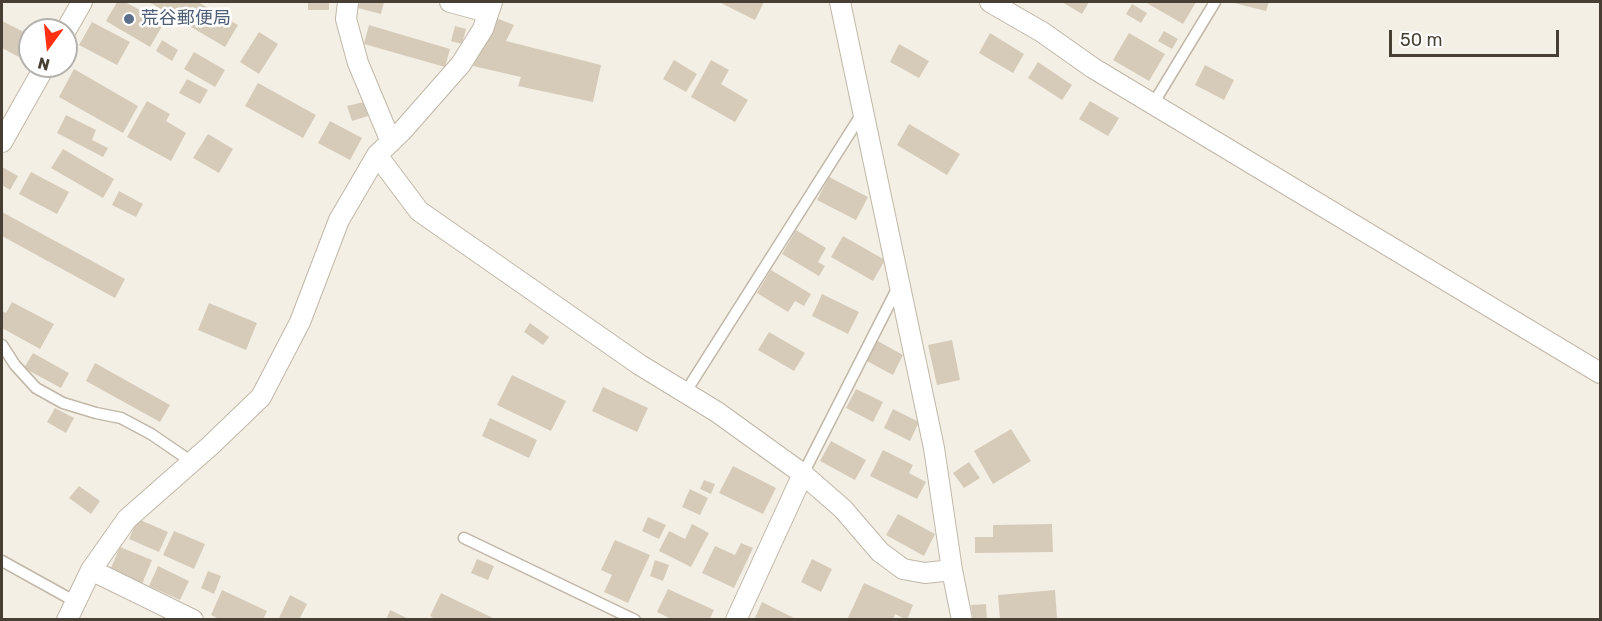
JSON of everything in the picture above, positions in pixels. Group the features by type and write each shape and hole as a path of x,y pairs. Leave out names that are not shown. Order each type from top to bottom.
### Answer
{"street":[{"path":"73,18 82,2"},
{"path":"348,2 346,19 384,148 419,211 640,365 717,412 803,474 843,509 880,552 903,569 926,573 952,570"},
{"path":"71,611 91,570 127,519 261,397 300,322 339,220 384,148 461,64 483,29 490,7 450,2"},
{"path":"840,2 934,448 952,570 962,620"},
{"path":"990,2 1042,32 1093,68 1600,372"},
{"path":"2,142 38,78"},
{"path":"736,620 803,474"},
{"path":"91,570 193,620"}],"lane":[{"path":"1153,104 1215,2"},
{"path":"685,393 863,112"},
{"path":"803,474 899,284"},
{"path":"2,345 15,365 36,388 63,403 121,418 151,434 192,462"},
{"path":"464,538 635,620"},
{"path":"2,561 71,611"}],"building":[{"path":"117,2 125,2 164,23 150,47 106,21"},
{"path":"149,2 198,2 238,25 225,47"},
{"path":"308,2 329,2 329,10 308,10"},
{"path":"360,2 384,2 381,14 358,8"},
{"path":"719,2 764,2 755,20"},
{"path":"1062,2 1089,2 1082,14"},
{"path":"1145,2 1196,2 1183,24"},
{"path":"1230,2 1269,2 1266,11"},
{"path":"1132,4 1147,13 1141,23 1126,14"},
{"path":"496,18 514,25 506,41 601,65 593,102 518,86 521,77 473,66"},
{"path":"2,21 18,29 18,56 2,48"},
{"path":"92,22 130,42 117,65 79,45"},
{"path":"369,25 450,49 445,67 364,44"},
{"path":"455,26 466,29 462,44 451,41"},
{"path":"1164,31 1178,39 1172,49 1158,41"},
{"path":"259,32 278,44 259,74 240,62"},
{"path":"990,33 1024,54 1013,73 979,53"},
{"path":"1129,33 1165,54 1149,81 1113,60"},
{"path":"162,40 178,50 172,61 156,51"},
{"path":"899,44 929,61 919,78 890,62"},
{"path":"194,52 225,70 215,87 184,69"},
{"path":"674,60 697,74 686,92 663,79"},
{"path":"711,60 729,70 721,84 748,100 735,122 691,97"},
{"path":"1038,62 1072,85 1062,100 1028,78"},
{"path":"1205,65 1234,80 1224,100 1195,85"},
{"path":"78,71 138,106 123,133 59,97 69,78 78,78"},
{"path":"187,79 208,90 200,104 179,93"},
{"path":"258,83 316,115 303,138 245,106"},
{"path":"147,101 170,114 166,121 186,133 171,161 127,137"},
{"path":"1090,101 1119,118 1108,136 1079,119"},
{"path":"364,102 368,116 352,121 347,106"},
{"path":"66,115 96,130 92,140 108,148 103,157 57,133"},
{"path":"330,121 362,138 350,160 318,143"},
{"path":"909,124 960,154 947,175 897,145"},
{"path":"208,134 233,149 219,173 193,158"},
{"path":"63,149 114,179 103,198 51,168"},
{"path":"2,167 18,176 10,190 2,185"},
{"path":"31,172 69,192 57,214 19,194"},
{"path":"829,177 868,197 856,220 817,200"},
{"path":"119,191 143,204 136,217 112,205"},
{"path":"2,212 125,279 115,298 2,236"},
{"path":"796,230 826,248 818,262 825,266 819,276 782,254"},
{"path":"843,236 885,260 873,281 831,257"},
{"path":"771,270 811,294 804,306 795,301 788,312 757,293"},
{"path":"822,294 859,312 848,334 812,316"},
{"path":"12,302 54,324 40,349 2,328 2,311 6,313"},
{"path":"209,303 257,323 246,350 198,330"},
{"path":"530,323 549,337 543,345 524,332"},
{"path":"769,332 805,353 794,371 758,350"},
{"path":"876,340 903,355 893,375 865,360"},
{"path":"952,340 960,380 937,385 928,345"},
{"path":"33,353 69,373 61,388 24,368"},
{"path":"95,363 170,405 160,422 86,381"},
{"path":"512,375 566,401 551,431 497,405"},
{"path":"603,387 648,408 637,432 592,411"},
{"path":"856,389 883,402 873,422 846,408"},
{"path":"55,408 74,418 66,433 47,422"},
{"path":"893,409 919,422 910,441 884,428"},
{"path":"490,418 537,440 529,458 482,436"},
{"path":"1011,429 1031,461 993,484 974,451"},
{"path":"831,441 866,460 855,480 820,461"},
{"path":"883,450 913,465 909,473 926,482 917,499 870,476"},
{"path":"969,462 980,478 964,488 953,473"},
{"path":"733,466 776,488 763,514 719,493"},
{"path":"704,480 715,484 711,494 700,489"},
{"path":"79,486 100,501 91,514 69,498"},
{"path":"690,489 708,498 700,515 682,507"},
{"path":"898,514 935,534 924,556 886,535"},
{"path":"648,517 666,525 659,539 642,531"},
{"path":"138,519 168,532 159,552 129,539"},
{"path":"692,524 709,533 691,567 659,551 669,531 685,539"},
{"path":"1052,524 1053,552 975,553 975,537 993,537 993,525"},
{"path":"174,531 205,544 194,569 163,555"},
{"path":"615,540 650,555 628,603 604,592 612,575 601,570"},
{"path":"741,543 753,548 734,588 702,573 715,546 735,555"},
{"path":"120,547 152,560 142,584 110,570"},
{"path":"477,559 494,566 488,580 471,573"},
{"path":"812,559 832,569 821,592 801,582"},
{"path":"655,560 669,565 663,581 650,576"},
{"path":"158,566 189,581 180,600 149,586"},
{"path":"208,571 221,576 214,594 201,588"},
{"path":"864,583 913,605 907,620 895,614 893,620 847,620"},
{"path":"668,589 714,610 709,620 673,620 657,612"},
{"path":"222,590 267,611 263,620 221,620 211,615"},
{"path":"1055,590 1057,618 1000,620 998,595"},
{"path":"441,593 497,620 437,620 430,616"},
{"path":"290,595 307,604 299,620 278,620"},
{"path":"762,602 798,620 754,620"},
{"path":"986,604 987,620 973,620 971,605"},
{"path":"390,610 411,620 386,620"}],"place":[{"name":"荒谷郵便局","path":"129,19"}]}
